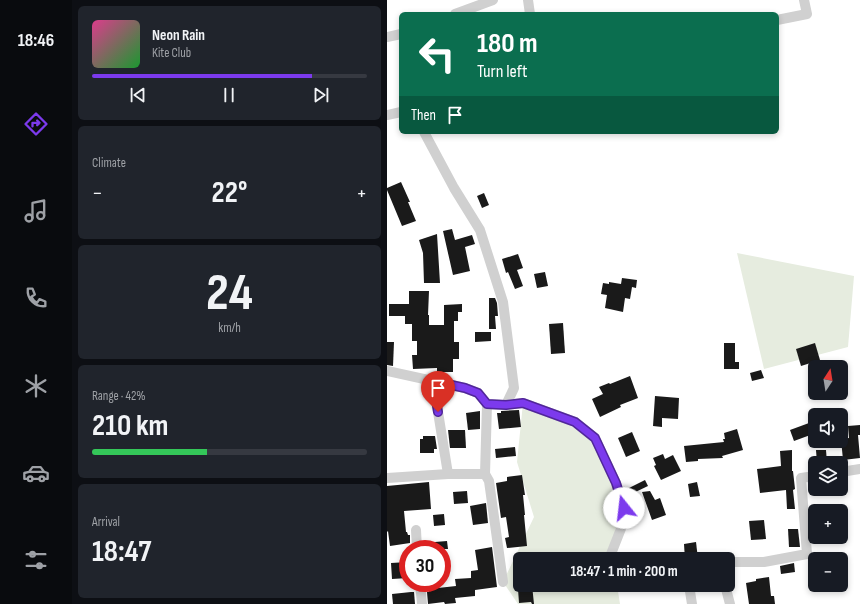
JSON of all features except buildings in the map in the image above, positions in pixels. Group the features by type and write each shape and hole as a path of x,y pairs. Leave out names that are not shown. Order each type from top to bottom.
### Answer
{"street":[{"path":"460,12 493,0"},
{"path":"528,0 531,12"},
{"path":"779,20 807,14 804,0"},
{"path":"387,38 399,35"},
{"path":"387,115 399,112"},
{"path":"425,134 454,188 480,230 503,302 514,388 506,405"},
{"path":"387,371 465,388 478,393 487,404 485,474 489,481 503,582"},
{"path":"433,381 448,474"},
{"path":"487,404 506,405 523,403 575,422 595,438 616,483 626,516 612,552"},
{"path":"848,471 860,469"},
{"path":"387,478 448,474 485,474"},
{"path":"735,562 764,562 807,554 801,478 808,477"},
{"path":"416,530 417,540"},
{"path":"421,592 422,604"},
{"path":"690,592 692,604"},
{"path":"727,592 730,604"}],"shaded area":[{"path":"737,253 854,276 848,347 764,369"},
{"path":"523,403 595,438 621,501 611,552 517,552 534,517 517,462"},
{"path":"513,561 513,592 618,592 620,604 518,604 503,582"}],"route":[{"path":"438,412 433,381 465,388 478,393 487,404 506,405 523,403 575,422 595,438 616,483 624,508"}]}
